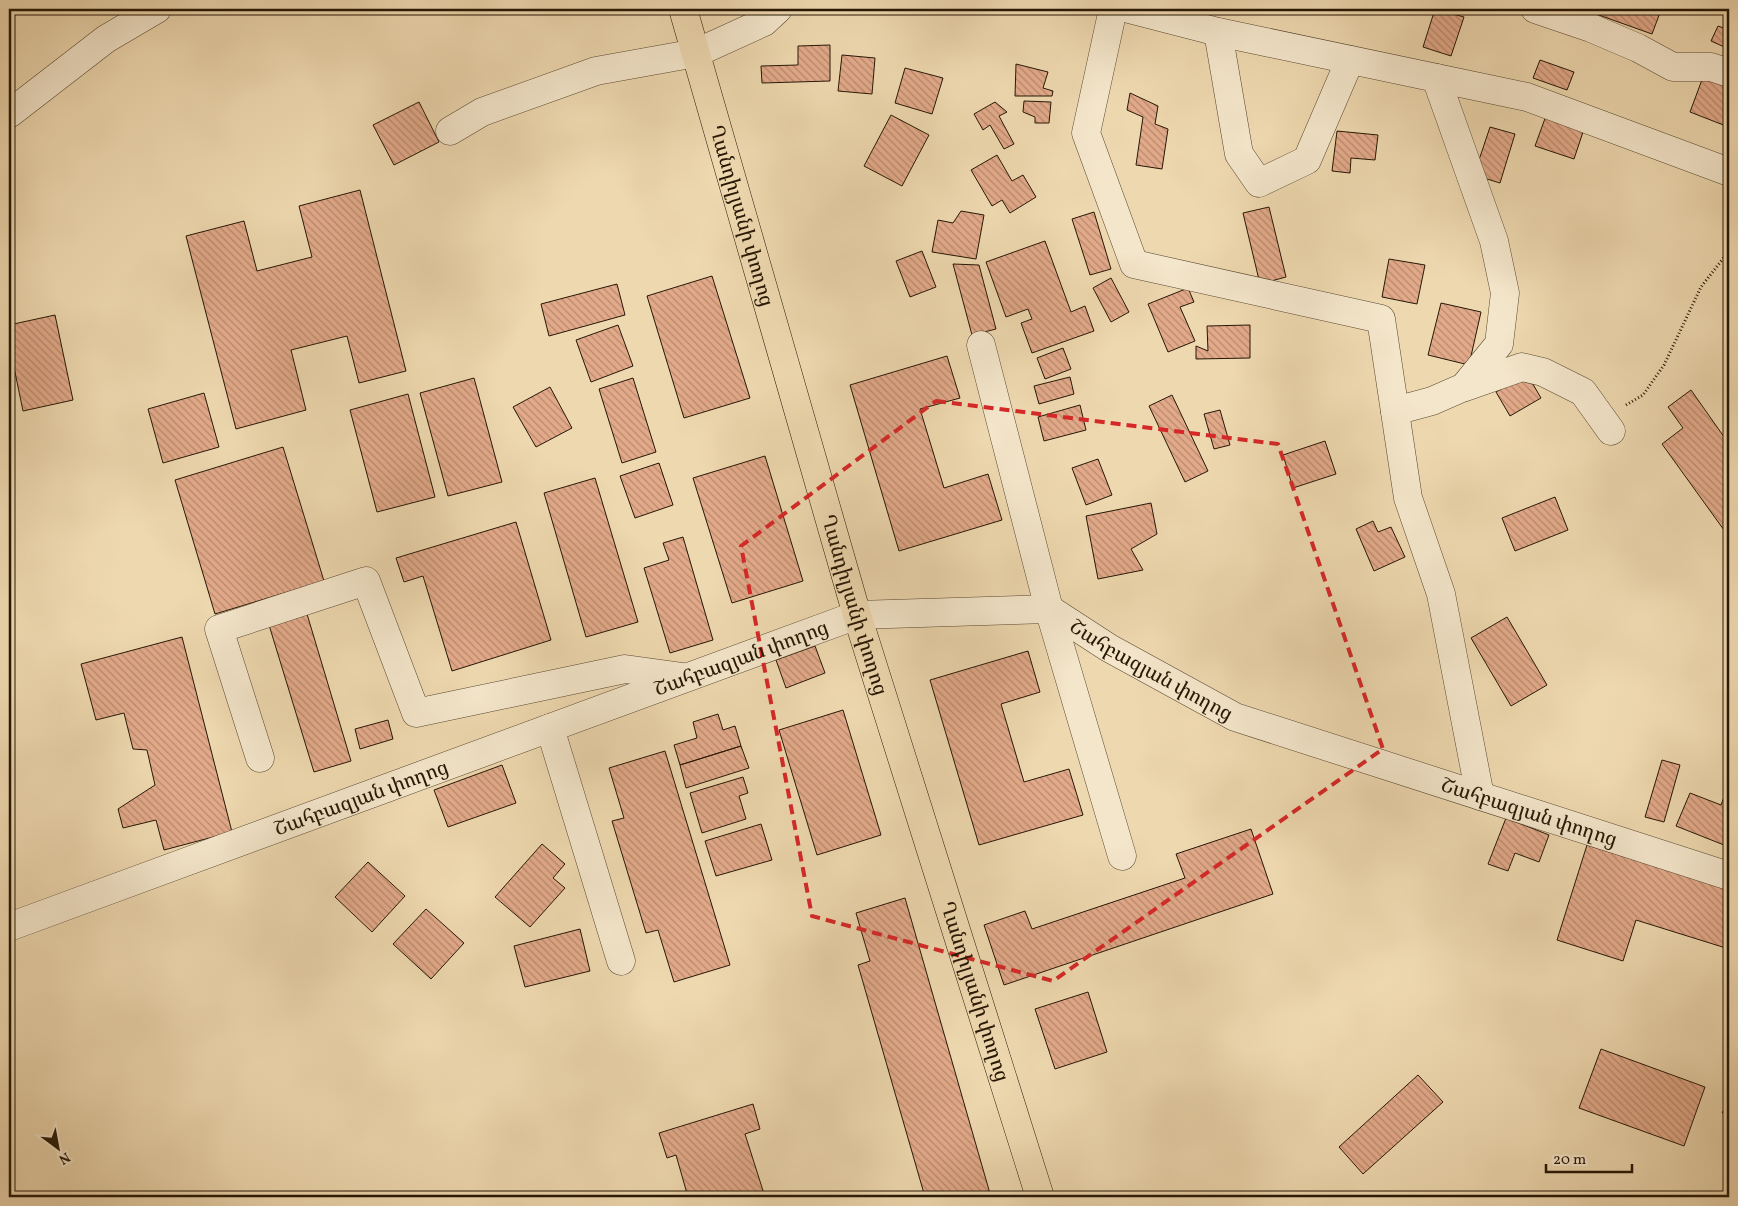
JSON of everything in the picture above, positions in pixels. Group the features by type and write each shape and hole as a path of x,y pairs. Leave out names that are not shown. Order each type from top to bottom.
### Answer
{"main road":[{"name":"Ղանդիլյանի փողոց","path":"683,9 857,614 1040,1197"}],"street":[{"path":"9,114 106,39 157,9"},
{"path":"450,131 482,112 596,71 696,53 764,22 778,9"},
{"path":"1113,9 1086,132 1134,264 1380,318 1408,498 1441,594 1480,796"},
{"path":"1129,9 1218,32 1527,97 1729,172"},
{"path":"1535,9 1591,28 1638,48 1673,67 1711,67 1729,73"},
{"path":"1218,32 1239,154 1259,183 1307,160 1350,60"},
{"path":"1436,78 1494,241 1505,293 1499,344 1464,387"},
{"path":"981,345 1049,609 1122,856"},
{"path":"1395,411 1432,402 1464,387 1522,367 1543,372 1583,392 1611,431"},
{"path":"260,758 219,629 366,581 416,713 625,669 687,677"},
{"name":"Շահբազյան փողոց","path":"9,928 857,614 1049,609 1110,648 1235,716 1729,876"},
{"path":"550,728 621,961"}],"path":[{"path":"1729,213 1727,222 1729,244"},
{"path":"1611,431 1622,406 1643,395 1664,365 1701,287 1729,251"}],"highlighted area":[{"path":"936,401 1278,444 1383,749 1053,981 812,916 741,546"}],"building":[{"path":"1435,9 1464,17 1451,56 1423,47"},
{"path":"1582,9 1656,9 1661,10 1652,34"},
{"path":"1718,26 1729,30 1729,49 1711,41"},
{"path":"830,45 830,81 762,83 761,66 798,65 798,46"},
{"path":"842,55 875,58 872,94 838,91"},
{"path":"1540,60 1574,72 1567,90 1533,78"},
{"path":"1016,64 1048,72 1043,88 1053,91 1052,96 1015,96"},
{"path":"905,68 943,78 932,114 895,103"},
{"path":"1706,69 1729,77 1729,118 1726,126 1690,112"},
{"path":"1130,93 1158,106 1155,124 1168,129 1162,169 1136,165 1143,117 1127,110"},
{"path":"1024,101 1051,102 1049,123 1035,123 1035,117 1023,112"},
{"path":"419,102 439,142 394,165 373,125"},
{"path":"995,102 1007,112 999,116 1014,144 1004,149 990,125 983,130 974,114"},
{"path":"1547,113 1585,126 1574,159 1535,146"},
{"path":"891,115 929,135 902,186 864,166"},
{"path":"1490,127 1515,134 1500,183 1474,175"},
{"path":"1337,131 1378,135 1375,160 1351,158 1350,173 1332,171"},
{"path":"997,155 1012,181 1023,175 1036,197 1010,213 1002,200 992,206 971,170"},
{"path":"360,190 406,371 359,383 347,336 291,350 306,410 236,429 186,236 244,221 257,271 312,257 299,206"},
{"path":"1269,207 1286,277 1260,284 1243,213"},
{"path":"961,211 984,215 976,259 932,252 938,220 953,223"},
{"path":"1094,212 1111,269 1090,275 1072,219"},
{"path":"1045,241 1071,312 1085,306 1094,331 1032,353 1021,323 1032,319 1028,309 1006,317 986,262"},
{"path":"922,251 936,287 910,297 896,261"},
{"path":"1389,259 1425,265 1417,304 1382,297"},
{"path":"953,264 979,265 996,329 972,335"},
{"path":"712,276 750,398 684,418 647,296"},
{"path":"1111,278 1129,312 1111,322 1093,288"},
{"path":"617,284 625,315 549,336 541,304"},
{"path":"1188,288 1194,302 1180,307 1195,341 1168,352 1148,304"},
{"path":"1441,303 1481,312 1469,365 1428,355"},
{"path":"55,315 73,400 23,411 9,343 9,325"},
{"path":"618,325 633,366 591,382 576,340"},
{"path":"1250,325 1250,358 1196,359 1196,346 1208,351 1207,326"},
{"path":"1063,348 1071,369 1045,379 1037,358"},
{"path":"947,356 960,398 920,409 944,488 988,474 1002,520 899,551 850,385"},
{"path":"1527,374 1541,398 1510,416 1496,392"},
{"path":"1070,377 1074,394 1039,404 1034,386"},
{"path":"474,378 502,482 448,496 420,393"},
{"path":"633,378 656,452 622,463 599,389"},
{"path":"550,387 572,428 536,447 513,407"},
{"path":"1691,390 1729,444 1729,537 1662,444 1683,428 1668,407"},
{"path":"204,393 219,447 163,463 148,409"},
{"path":"408,394 435,497 377,512 350,410"},
{"path":"1172,395 1208,471 1185,482 1149,406"},
{"path":"1080,405 1086,430 1044,441 1038,417"},
{"path":"1220,410 1230,445 1214,449 1204,414"},
{"path":"1325,441 1336,474 1293,488 1283,455"},
{"path":"283,447 324,581 215,614 175,480"},
{"path":"765,456 803,581 732,603 693,478"},
{"path":"1098,459 1112,495 1086,505 1072,468"},
{"path":"659,463 673,505 635,518 620,476"},
{"path":"595,478 638,622 586,637 544,493"},
{"path":"1555,497 1568,530 1515,551 1502,518"},
{"path":"1151,503 1157,534 1131,549 1143,570 1098,579 1086,516"},
{"path":"1373,521 1378,532 1391,527 1405,557 1374,571 1356,529"},
{"path":"516,522 551,640 452,671 423,576 404,582 396,558"},
{"path":"683,537 713,640 670,653 644,568 669,560 663,543"},
{"path":"307,614 351,761 314,772 269,625"},
{"path":"1507,617 1547,685 1511,706 1471,638"},
{"path":"182,637 232,832 164,850 156,820 123,828 118,809 155,785 147,750 133,749 124,713 96,720 81,664"},
{"path":"815,646 825,673 786,688 776,660"},
{"path":"1028,651 1040,692 1001,704 1024,782 1069,769 1083,815 979,845 930,680"},
{"path":"843,710 881,835 817,855 779,730"},
{"path":"718,714 723,730 735,726 741,746 680,765 674,745 697,738 693,722"},
{"path":"388,720 393,739 360,749 355,729"},
{"path":"741,746 749,768 686,788 680,765"},
{"path":"665,751 730,965 674,982 658,930 646,933 612,821 624,818 609,768"},
{"path":"1662,760 1680,765 1664,822 1645,817"},
{"path":"502,765 516,803 448,827 434,790"},
{"path":"743,777 748,793 739,796 746,819 702,833 690,793"},
{"path":"1727,789 1729,790 1729,847 1676,826 1690,793 1721,805"},
{"path":"1506,818 1549,835 1539,862 1515,853 1508,871 1488,864"},
{"path":"761,824 772,860 716,876 705,841"},
{"path":"1251,829 1273,894 1004,985 984,925 1025,911 1032,929 1185,878 1176,854"},
{"path":"542,844 565,864 553,878 565,888 530,927 495,897"},
{"path":"1587,845 1729,889 1729,949 1636,920 1623,961 1557,940"},
{"path":"368,862 405,896 372,932 335,897"},
{"path":"905,898 991,1197 925,1197 858,965 870,961 856,913"},
{"path":"426,909 464,943 431,979 393,944"},
{"path":"580,929 590,971 525,987 514,946"},
{"path":"1088,992 1107,1052 1055,1069 1035,1009"},
{"path":"1601,1049 1705,1087 1684,1146 1579,1108"},
{"path":"1418,1075 1443,1102 1363,1174 1339,1147"},
{"path":"753,1104 760,1129 745,1134 765,1197 688,1197 676,1155 667,1158 659,1133"},
{"path":"1729,1107 1729,1122 1722,1112"}]}
